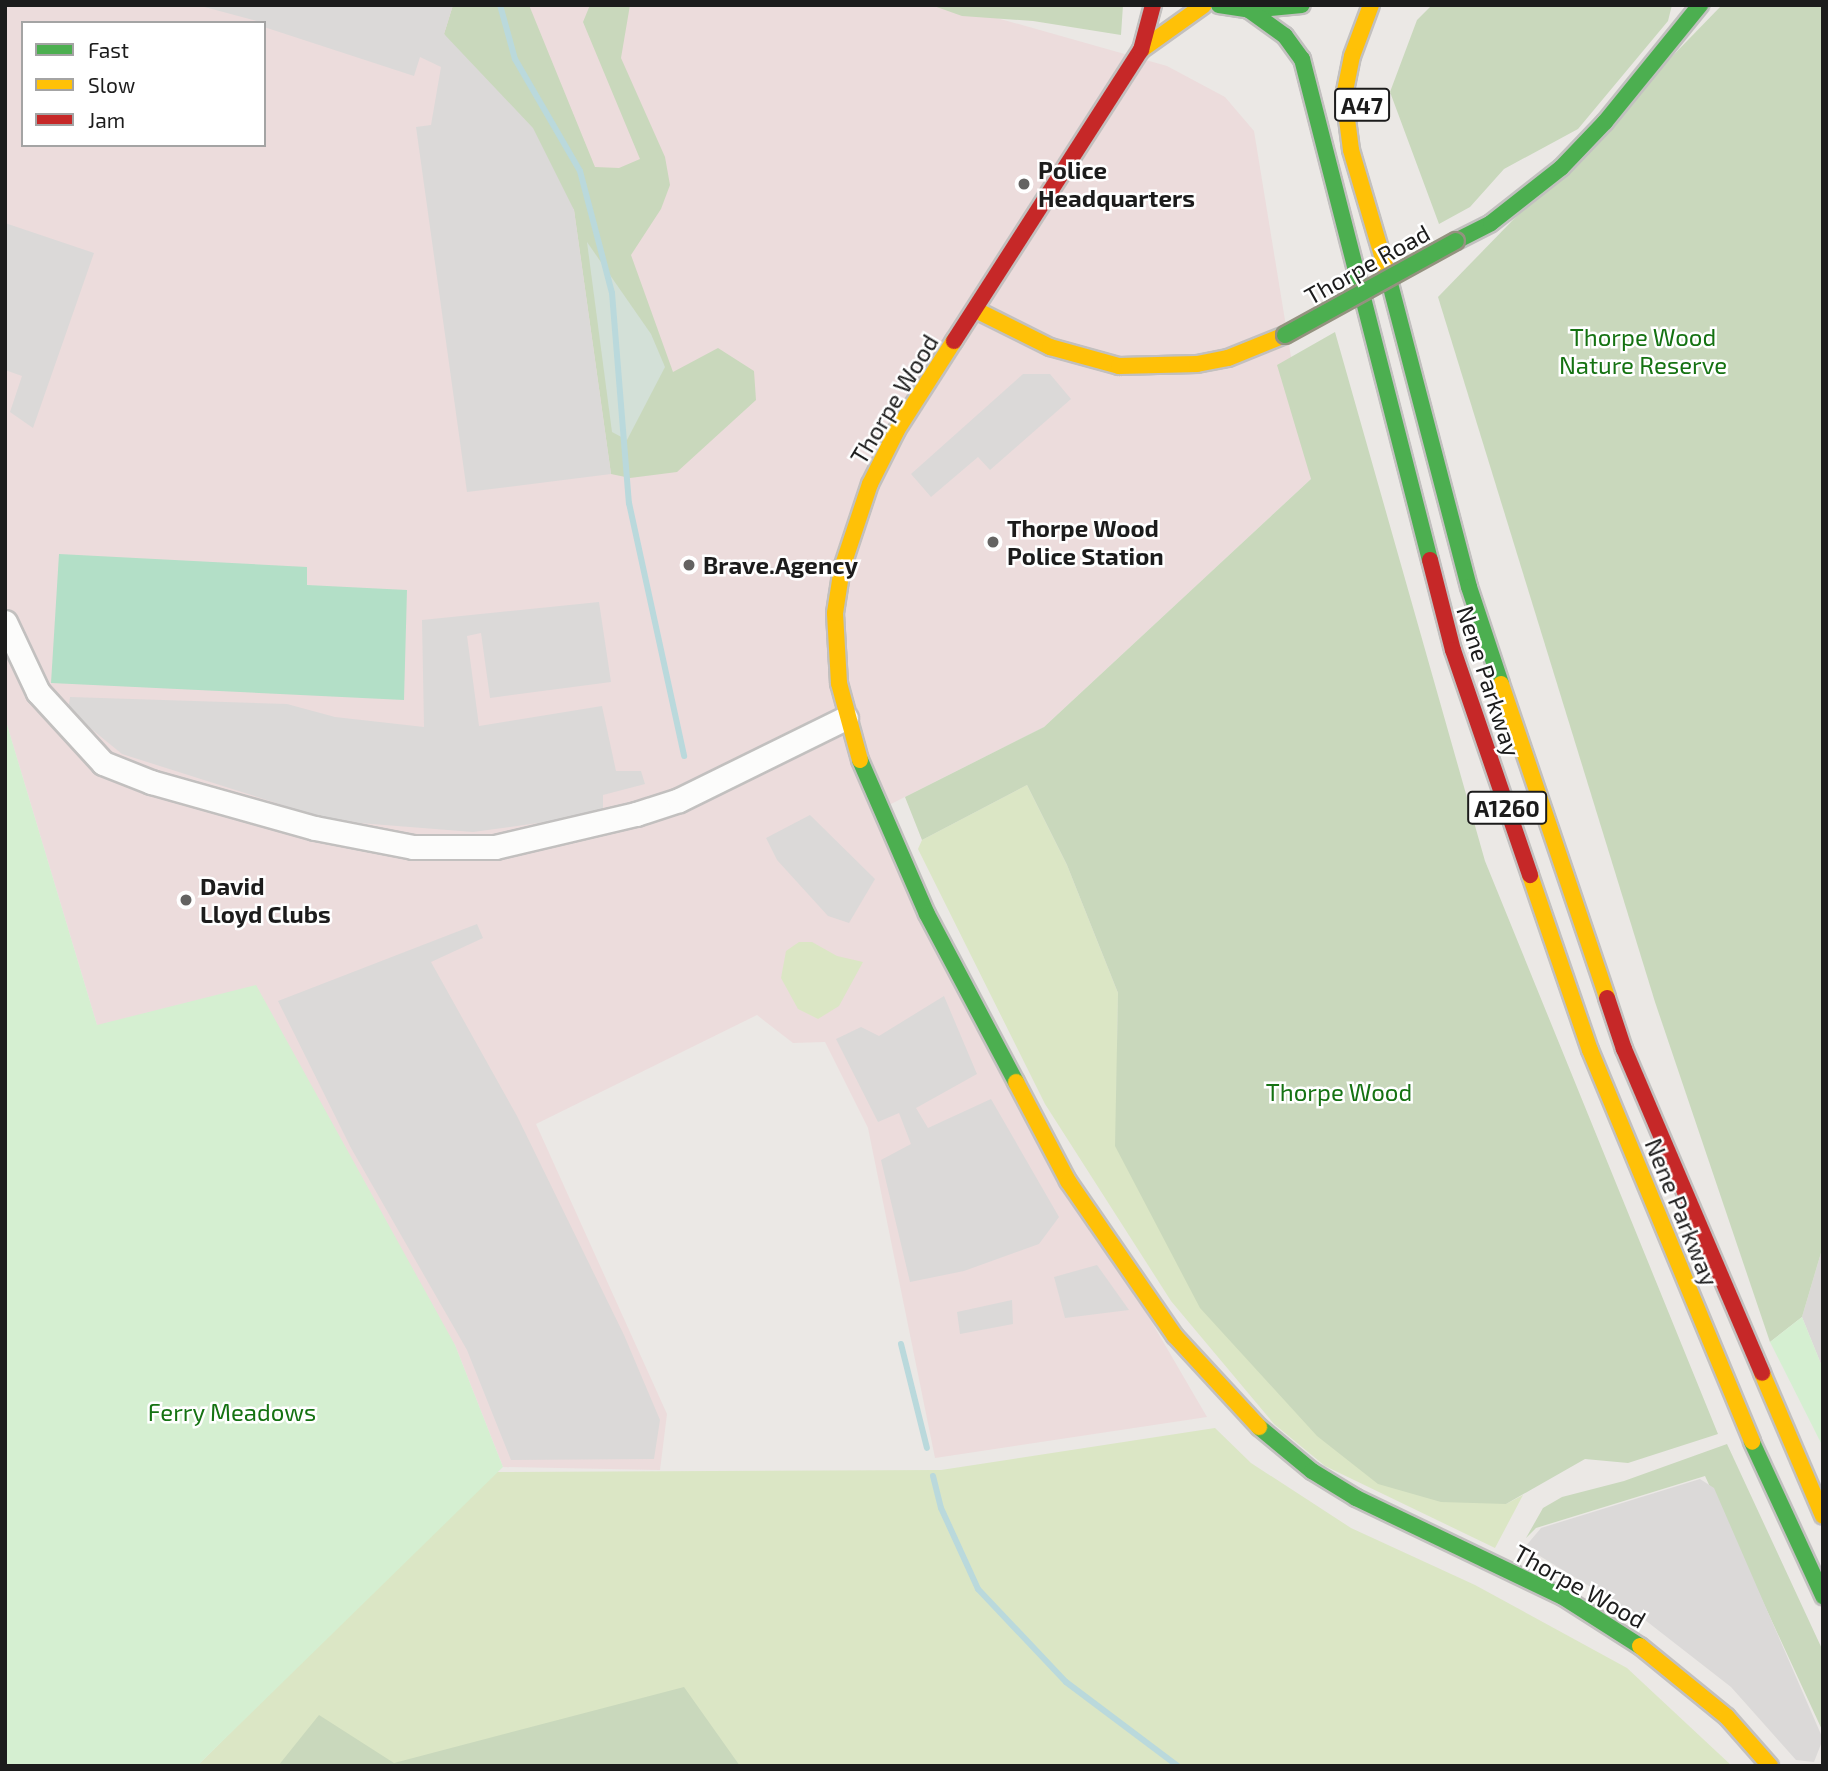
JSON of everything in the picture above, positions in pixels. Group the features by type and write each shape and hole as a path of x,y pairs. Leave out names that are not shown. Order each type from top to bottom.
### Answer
{"main road":[{"name":"Thorpe Wood","path":"1153,5 1141,50 897,430 863,504 842,568 835,613 835,653 846,718 870,789 927,915 1068,1181 1175,1336 1244,1415 1312,1471 1356,1498 1563,1597 1629,1637 1727,1717 1770,1766"},
{"name":"Thorpe Wood","path":"1141,50 1204,5"},
{"path":"1219,5 1250,10 1302,5"},
{"name":"Nene Parkway","path":"1371,5 1352,56 1344,96 1350,150 1371,209 1469,587 1619,1035 1823,1516"},
{"name":"Thorpe Road","path":"976,310 1051,347 1119,366 1197,364 1228,358 1285,335 1500,216 1561,168 1605,122 1700,5"},
{"name":"Nene Parkway","path":"1250,10 1285,36 1302,59 1453,650 1590,1050 1741,1416 1823,1596"},
{"path":"1375,46 1383,25"},
{"name":"A47","path":"1363,97 1371,209"}],"street":[{"path":"5,622 38,692 103,763 150,782 315,828 413,847 495,847 636,814 679,800 846,718"}],"shaded area":[{"path":"5,5 951,5 1167,66 1225,97 1254,131 1311,479 1044,727 881,809 967,1005 1207,1417 935,1458 868,1128 825,1042 793,1043 757,1015 536,1124 667,1414 660,1470 503,1467 455,1345 97,1025 5,718"},
{"path":"197,5 453,5 444,34 533,128 574,210 611,474 467,492 416,127 431,125 441,67 420,57 414,76 266,28 266,21 257,21"},
{"path":"5,223 94,253 33,428 10,412 22,376 5,370"},
{"path":"587,242 651,334 665,367 627,440 612,432"},
{"path":"1023,374 1050,374 1071,399 990,470 978,457 931,497 911,474"},
{"path":"599,602 611,682 490,698 481,633 467,636 479,726 602,706 616,771 641,771 645,784 603,795 603,814 473,832 359,823 314,815 122,754 68,710 70,697 287,704 335,717 424,727 422,620"},
{"path":"810,815 875,879 849,923 828,916 777,860 766,838"},
{"path":"477,924 483,938 431,962 517,1116 624,1335 660,1420 654,1459 511,1460 467,1350 351,1148 278,1001"},
{"path":"944,996 977,1074 916,1108 928,1128 991,1099 1059,1217 1039,1244 964,1271 910,1282 881,1160 911,1144 899,1113 878,1122 836,1039 861,1027 879,1036"},
{"path":"1823,1246 1823,1369 1802,1317"},
{"path":"1097,1265 1129,1310 1065,1318 1054,1277"},
{"path":"1012,1300 1013,1324 960,1334 957,1312"},
{"path":"1700,1479 1714,1488 1823,1739 1814,1762 1796,1760 1731,1687 1645,1620 1525,1547 1541,1528"}],"green space":[{"path":"453,5 529,5 595,167 619,168 640,159 583,22 590,5 630,5 621,58 665,157 670,185 661,209 631,255 673,372 718,348 754,371 756,400 677,472 630,478 611,474 574,210 444,34"},
{"path":"931,5 1123,5 1121,35 1033,21 962,16"},
{"path":"1432,5 1672,5 1668,21 1578,129 1504,169 1470,207 1439,224 1390,92 1417,20"},
{"name":"Thorpe Wood Nature Reserve","path":"1722,5 1823,5 1823,1246 1802,1317 1770,1342 1655,1002 1438,297"},
{"name":"Thorpe Wood","path":"1335,332 1485,861 1718,1434 1628,1463 1585,1459 1506,1504 1441,1502 1378,1484 1317,1436 1200,1308 1115,1146 1118,993 1067,865 1027,785 922,840 905,797 1044,727 1311,479 1277,365"},
{"path":"59,554 307,567 307,585 407,590 404,700 51,683"},
{"name":"Ferry Meadows","path":"5,718 97,1025 256,985 455,1345 503,1467 197,1766 5,1766"},
{"path":"1027,785 1067,865 1118,993 1116,1146 1506,1504 1523,1495 1495,1548 1325,1466 1274,1424 1171,1301 1045,1104 918,849 922,840"},
{"path":"799,942 812,942 837,956 863,962 839,1006 818,1019 798,1009 781,978 786,951"},
{"path":"1802,1317 1823,1369 1823,1447 1770,1342"},
{"path":"1215,1428 1251,1463 1351,1528 1475,1585 1627,1668 1732,1766 197,1766 493,1472 941,1470"},
{"path":"1727,1444 1823,1651 1823,1732 1705,1476 1536,1528 1526,1538 1543,1508 1562,1497 1624,1481"},
{"path":"684,1687 740,1766 278,1766 319,1715 394,1763"}],"waterway":[{"path":"500,5 515,59 580,171 612,293 629,503 684,756"},
{"path":"901,1344 927,1448"},
{"path":"933,1476 941,1508 978,1589 1066,1682 1178,1766"}],"traffic: fast":[{"path":"1219,5 1249,10 1302,5"},
{"path":"1456,241 1491,223 1561,168 1605,122 1700,5"},
{"path":"1249,10 1285,36 1302,59 1430,560"},
{"path":"1285,335 1456,241"},
{"path":"1388,276 1469,587 1501,684"},
{"path":"860,760 927,914 1016,1082"},
{"path":"1259,1427 1312,1471 1356,1498 1563,1597 1640,1646"},
{"path":"1752,1442 1823,1596"}],"traffic: slow":[{"path":"1141,50 1204,5"},
{"path":"1371,5 1352,56 1344,96 1351,150 1388,276"},
{"path":"976,310 1050,347 1119,366 1197,364 1228,358 1285,335"},
{"path":"860,760 839,683 835,613 842,568 870,484 897,430 954,341"},
{"path":"1501,684 1607,998"},
{"path":"1530,875 1590,1050 1752,1442"},
{"path":"1016,1082 1068,1181 1175,1336 1259,1427"},
{"path":"1762,1373 1823,1516"},
{"path":"1640,1646 1727,1717 1770,1766"}],"traffic: jam":[{"path":"954,341 1141,50 1153,5"},
{"path":"1430,560 1453,650 1530,875"},
{"path":"1607,998 1624,1049 1762,1373"}],"place":[{"name":"Police Headquarters","path":"1024,184"},
{"name":"Thorpe Wood Police Station","path":"993,542"},
{"name":"Brave.Agency","path":"689,565"},
{"name":"David Lloyd Clubs","path":"186,900"}]}
